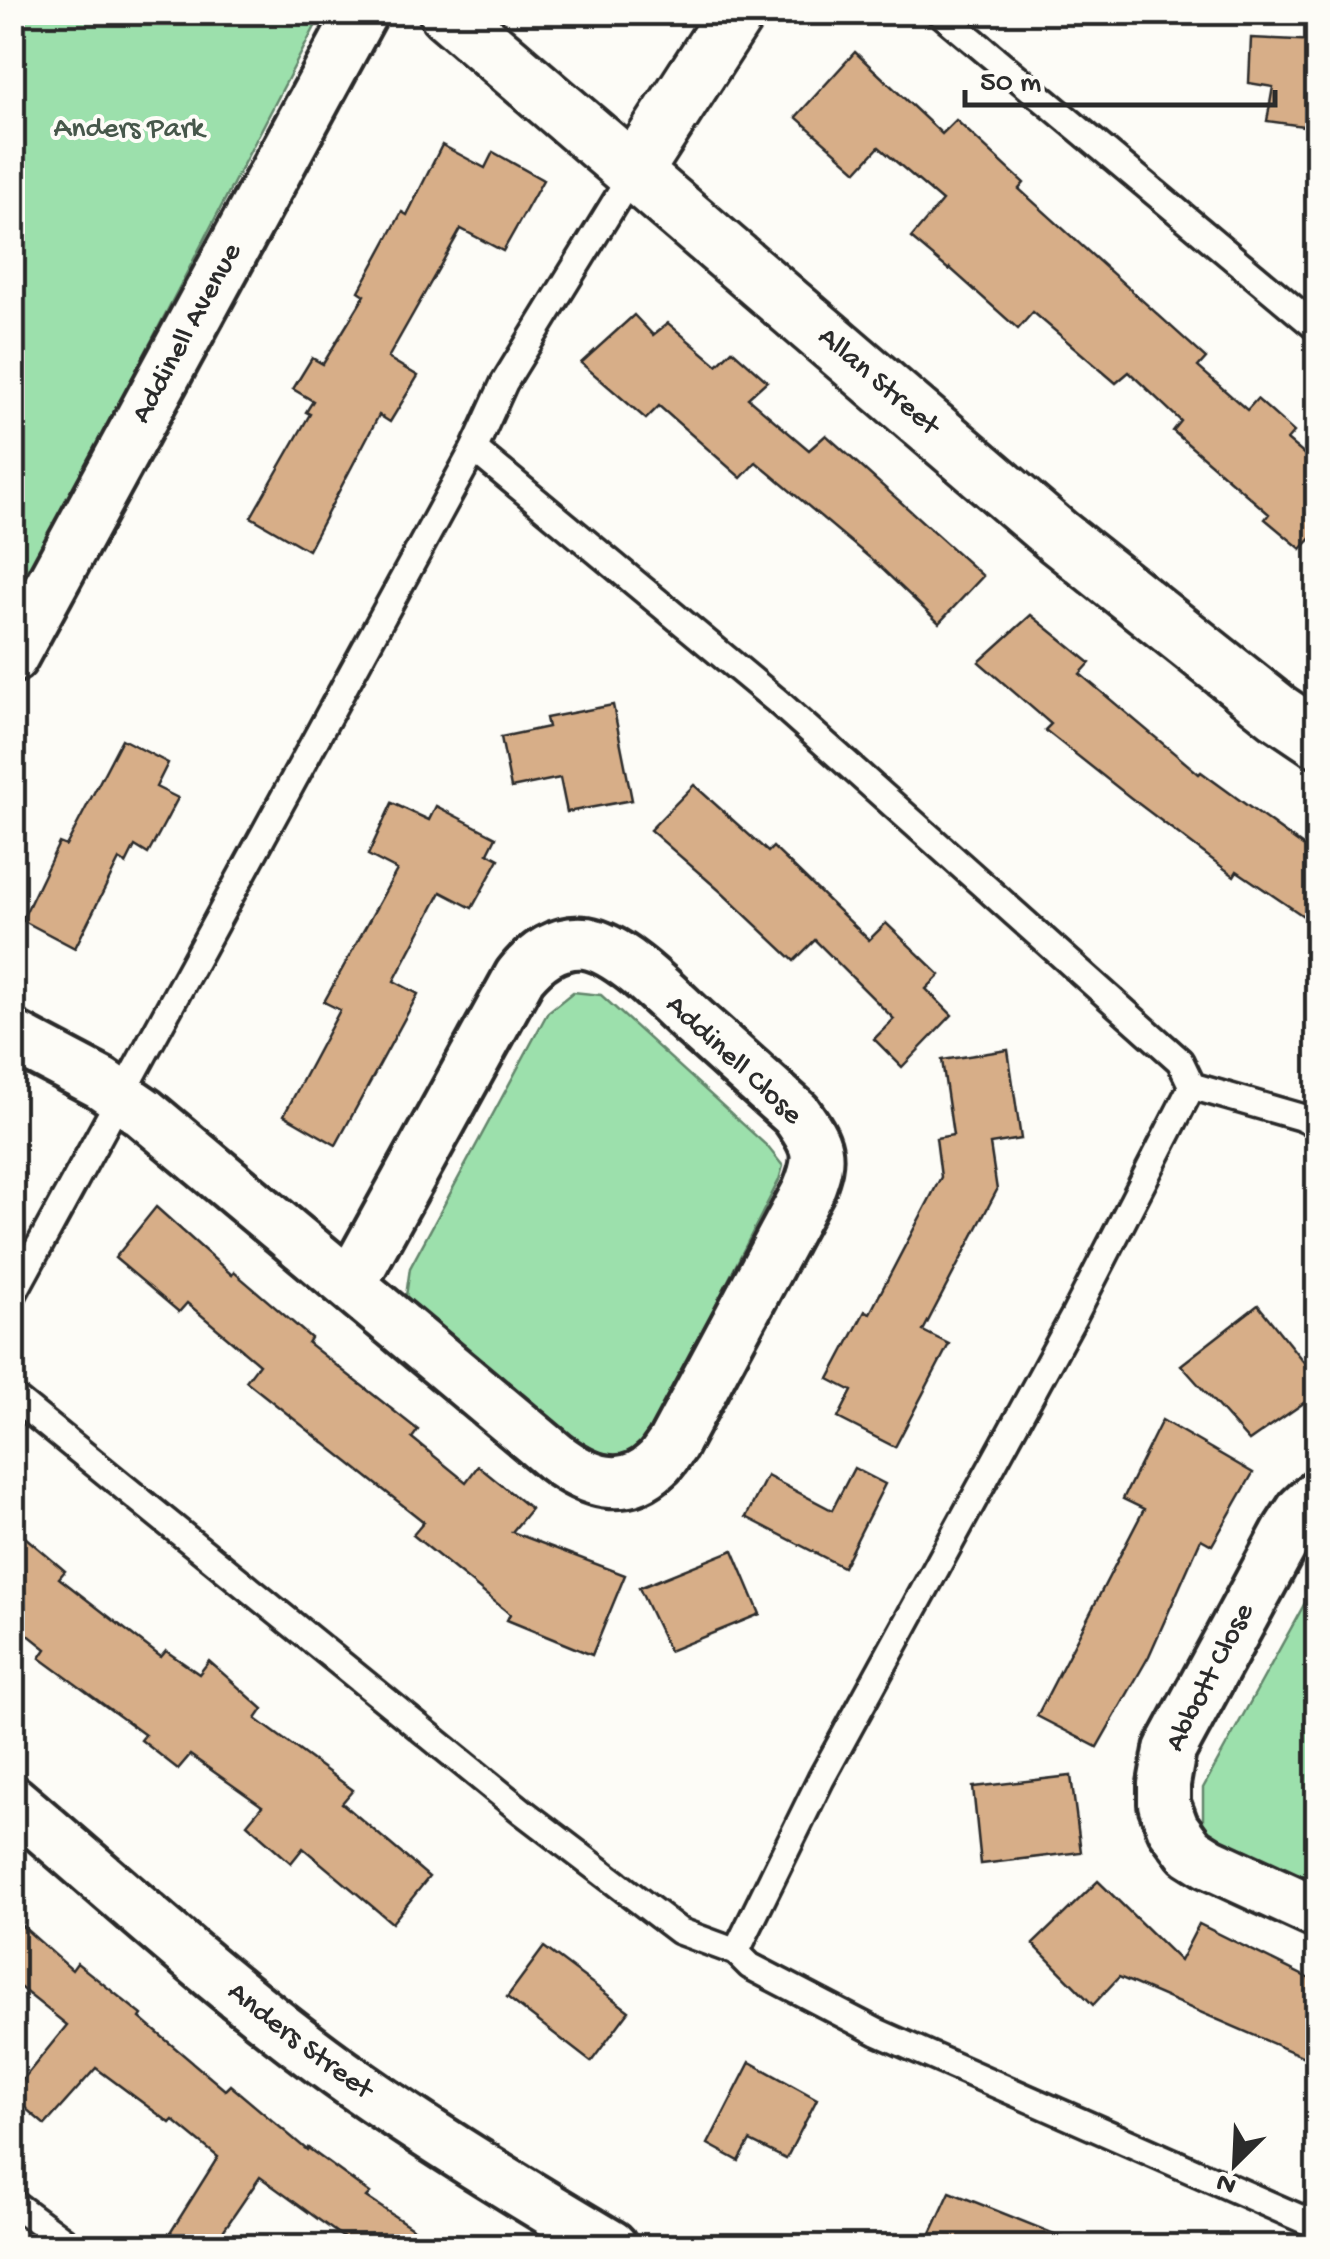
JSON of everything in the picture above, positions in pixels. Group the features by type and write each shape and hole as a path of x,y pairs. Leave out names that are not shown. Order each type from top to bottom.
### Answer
{"street":[{"name":"Addinell Avenue","path":"12,658 362,12"},
{"name":"Allan Street","path":"447,12 1057,536 1278,712 1318,739"},
{"path":"633,173 737,12"},
{"name":"Addinell Close","path":"12,1036 100,1083 142,1112 350,1286 572,1470 606,1483 640,1476 657,1464 672,1445 808,1191 816,1171 815,1143 796,1114 630,964 588,944 552,948 533,959 520,976 350,1286"},
{"name":"Abbott Close","path":"1318,1495 1289,1530 1170,1750 1164,1784 1164,1804 1173,1828 1190,1851 1318,1913"},
{"name":"Anders Street","path":"12,1801 200,1961 339,2072 432,2135 547,2231 611,2246"}],"lane":[{"path":"939,12 1318,330"},
{"path":"12,1296 474,449 504,383 633,173"},
{"path":"474,449 792,714 1180,1062 1192,1086 1318,1125"},
{"path":"736,1952 821,1779 1074,1316 1192,1086"},
{"path":"12,1396 538,1824 679,1932 736,1952 750,1966 877,2032 1318,2226"},
{"path":"12,2202 70,2246"}],"green space":[{"name":"Anders Park","path":"13,13 322,13 13,607"},
{"path":"573,992 601,995 767,1146 783,1166 653,1429 628,1457 589,1451 423,1318 406,1296 410,1268 548,1012"},
{"path":"1317,1581 1317,1885 1227,1847 1203,1831 1203,1788"}],"building":[{"path":"1251,38 1318,41 1318,128 1267,121 1273,87 1249,83"},
{"path":"855,52 942,134 956,120 1024,183 1019,189 1206,358 1198,367 1247,410 1257,399 1294,432 1287,440 1318,466 1318,531 1301,549 1265,519 1269,514 1173,431 1181,421 1129,372 1116,383 1033,312 1018,329 911,238 942,201 879,147 857,171 796,117"},
{"path":"442,145 485,168 493,152 543,180 503,251 461,229 388,358 418,376 390,422 379,415 308,550 251,517 310,414 306,412 313,401 293,389 312,358 323,364 365,295 359,291 402,212 407,215"},
{"path":"634,315 653,335 668,323 717,365 732,350 767,381 748,398 809,450 826,435 983,576 939,623 877,564 756,462 741,478 659,406 646,419 581,363"},
{"path":"1031,615 1090,663 1080,674 1199,774 1318,857 1318,926 1237,871 1234,876 1131,798 1045,730 1051,724 979,662"},
{"path":"613,705 632,800 567,812 560,778 511,788 501,737 548,727 546,718"},
{"path":"122,739 168,763 156,787 178,798 148,854 135,846 126,864 119,860 75,948 22,920 59,843 66,846"},
{"path":"694,785 768,852 773,847 869,940 886,923 940,975 926,989 952,1015 902,1067 874,1039 894,1019 815,940 794,961 650,830"},
{"path":"392,803 429,820 436,806 496,837 488,853 499,859 472,908 441,892 394,981 418,994 336,1145 284,1115 340,1010 324,1002 397,870 368,855"},
{"path":"1008,1050 1021,1139 990,1144 997,1190 923,1331 949,1344 895,1447 838,1418 852,1391 829,1379 865,1311 870,1313 941,1177 936,1138 953,1135 942,1060"},
{"path":"156,1207 311,1338 308,1343 418,1430 412,1438 466,1482 478,1466 531,1509 512,1532 625,1575 592,1655 507,1620 510,1614 413,1535 424,1522 246,1381 259,1364 187,1303 179,1312 115,1258"},
{"path":"1258,1305 1318,1380 1318,1393 1249,1441 1181,1365"},
{"path":"1162,1420 1253,1473 1212,1545 1201,1539 1149,1656 1097,1747 1037,1716 1144,1509 1123,1499"},
{"path":"854,1468 885,1484 843,1567 746,1517 767,1476 832,1510"},
{"path":"12,1526 65,1571 59,1578 161,1657 166,1651 199,1674 209,1661 263,1709 256,1719 353,1790 342,1803 429,1877 392,1923 303,1848 291,1863 247,1824 262,1806 190,1755 178,1769 141,1740 145,1735 40,1658 46,1649 12,1622"},
{"path":"733,1550 760,1614 669,1651 639,1588"},
{"path":"1071,1776 1081,1852 981,1864 973,1787"},
{"path":"1098,1881 1180,1961 1199,1924 1318,1983 1318,2063 1119,1977 1093,2005 1033,1944"},
{"path":"12,1917 72,1970 77,1963 142,2015 140,2018 225,2090 230,2085 307,2150 370,2193 366,2197 439,2246 355,2246 260,2177 213,2246 162,2246 218,2157 173,2120 170,2123 96,2068 45,2125 12,2097 67,2025 12,1981"},
{"path":"544,1947 629,2011 591,2062 507,1997"},
{"path":"750,2062 817,2099 786,2159 750,2141 739,2161 708,2144"},
{"path":"950,2192 1082,2245 1082,2246 925,2246"}]}
